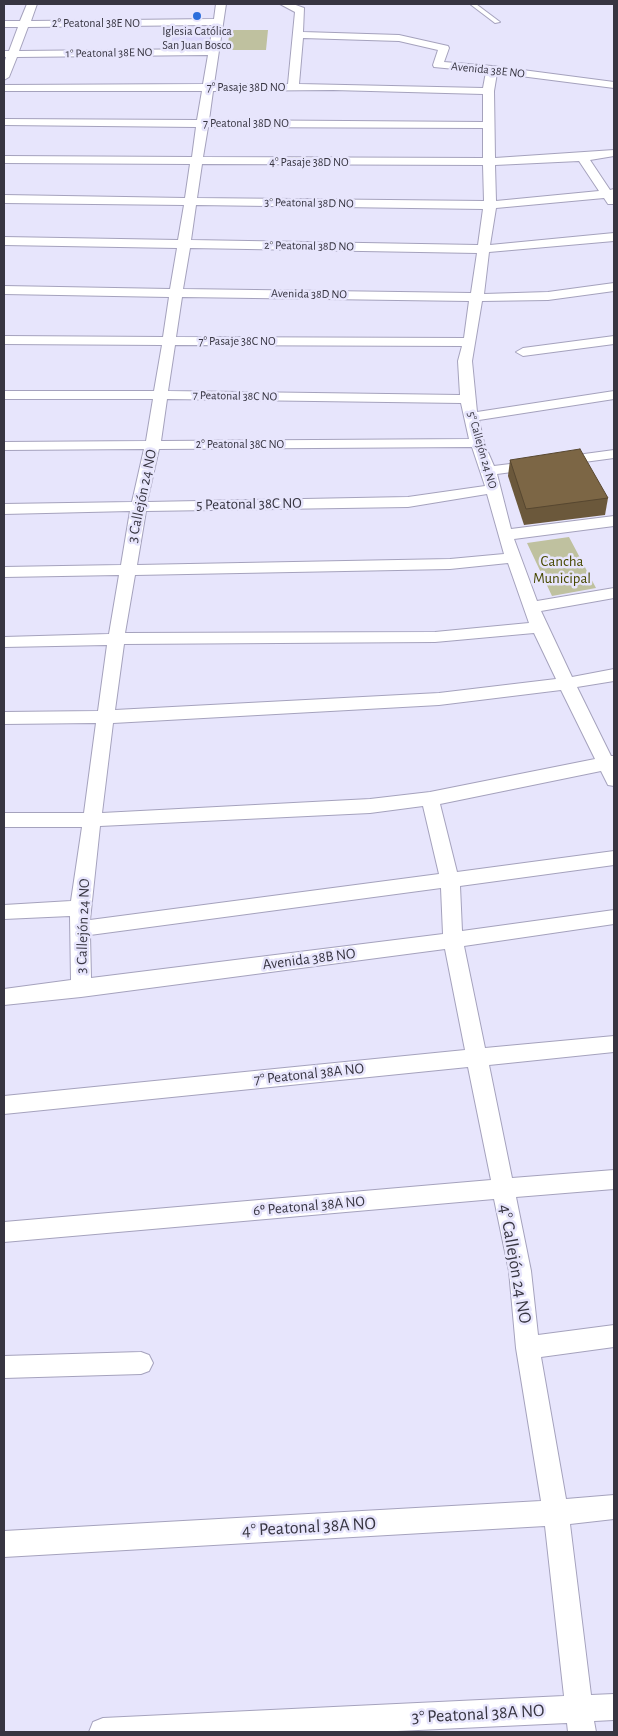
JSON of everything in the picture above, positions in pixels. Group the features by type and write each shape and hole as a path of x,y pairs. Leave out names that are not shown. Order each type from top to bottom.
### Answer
{"street":[{"path":"4,77 8,54 32,4"},
{"name":"3 Callejón 24 NO","path":"81,989 80,908 116,639 139,506 153,444 221,4"},
{"path":"285,4 300,10 293,87"},
{"name":"2° Peatonal 38E NO","path":"4,24 219,22"},
{"name":"Avenida 38E NO","path":"297,35 378,36 415,41 444,48 438,65 492,69 614,85"},
{"name":"1° Peatonal 38E NO","path":"8,54 214,52"},
{"name":"5° Callejón 24 NO","path":"492,69 488,91 490,205 470,342 465,361 467,400 477,443 489,471 505,535 539,627 610,763 614,780"},
{"name":"7° Pasaje 38D NO","path":"4,88 293,87 488,91"},
{"name":"7 Peatonal 38D NO","path":"4,122 489,125"},
{"name":"4° Pasaje 38D NO","path":"4,159 197,162 490,162 582,157 614,153"},
{"path":"582,157 612,197"},
{"name":"3° Peatonal 38D NO","path":"4,199 490,205 612,197"},
{"name":"2° Peatonal 38D NO","path":"4,242 184,243 484,249 614,237"},
{"name":"Avenida 38D NO","path":"4,290 476,297 548,296 614,287"},
{"name":"7° Pasaje 38C NO","path":"4,340 470,342"},
{"path":"523,352 614,340"},
{"name":"7 Peatonal 38C NO","path":"4,395 161,395 467,400"},
{"path":"472,417 614,395"},
{"name":"2° Peatonal 38C NO","path":"4,446 477,443"},
{"path":"489,471 614,454"},
{"name":"5 Peatonal 38C NO","path":"4,509 408,502 493,489"},
{"path":"505,535 614,521"},
{"path":"4,572 128,568 450,564 514,558"},
{"path":"532,607 614,594"},
{"path":"4,642 116,639 435,637 539,627"},
{"path":"4,718 105,717 439,699 568,683 614,675"},
{"path":"4,820 91,820 370,806 430,800 610,763"},
{"name":"4° Callejón 24 NO","path":"430,800 450,880 453,940 520,1272 528,1348 556,1513 581,1720"},
{"path":"80,929 614,858"},
{"path":"4,912 80,908"},
{"name":"Avenida 38B NO","path":"4,997 81,989 614,917"},
{"name":"7° Peatonal 38A NO","path":"4,1105 614,1044"},
{"name":"6º Peatonal 38A NO","path":"4,1232 614,1179"},
{"path":"528,1348 614,1336"},
{"path":"4,1367 141,1363"},
{"name":"4° Peatonal 38A NO","path":"4,1544 556,1513 614,1507"},
{"name":"3° Peatonal 38A NO","path":"102,1732 581,1720 614,1707"}],"lane":[{"path":"473,4 497,22"}],"shaded area":[{"path":"174,27 214,27 212,50 170,50"}],"green space":[{"path":"230,30 268,30 266,50 227,50"},
{"name":"Cancha Municipal","path":"569,537 596,588 552,596 527,543"}],"building":[{"path":"580,449 608,498 526,509 510,460"}],"place":[{"name":"Iglesia Católica San Juan Bosco","path":"197,16"}]}
